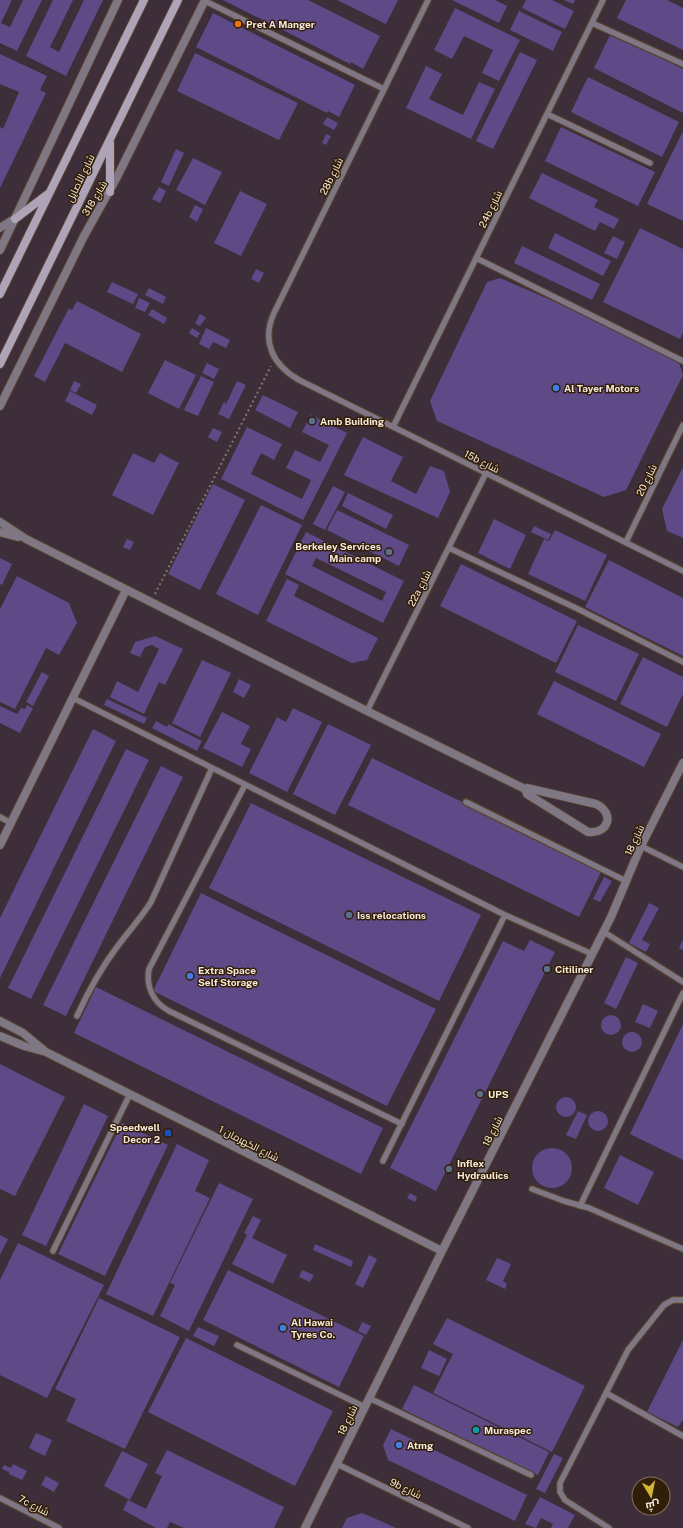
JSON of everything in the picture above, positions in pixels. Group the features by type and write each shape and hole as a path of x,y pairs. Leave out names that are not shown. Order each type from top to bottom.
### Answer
{"main road":[{"name":"شارع الأصايل","path":"0,294 144,0"},
{"name":"شارع الأصايل","path":"0,364 178,0"},
{"path":"110,139 110,192"},
{"path":"15,219 50,193"}],"street":[{"path":"0,250 118,0"},
{"name":"شارع 318","path":"0,406 84,236 110,192 205,0"},
{"path":"0,228 15,219"},
{"path":"0,522 26,539 126,590 525,789 530,788 596,804 602,807 606,812 608,819 606,825 595,833 588,832 527,794 525,789"},
{"path":"0,532 26,539"},
{"path":"0,845 126,590"},
{"name":"شارع 18","path":"305,1528 442,1251 604,932 641,846 683,762"},
{"name":"شارع الكهرمان 1","path":"0,1021 23,1033 46,1052"},
{"name":"شارع الكهرمان 1","path":"0,1036 24,1046 46,1052 442,1251"}],"lane":[{"path":"205,0 384,89"},
{"name":"28b شارع","path":"276,360 271,351 268,336 271,320 428,0"},
{"name":"24b شارع","path":"393,426 603,0"},
{"path":"592,23 683,64"},
{"path":"547,114 650,163"},
{"path":"476,258 683,361"},
{"name":"15b شارع","path":"276,360 290,375 299,380 683,571"},
{"name":"شارع 20","path":"626,542 683,425"},
{"name":"22a شارع","path":"367,711 486,474"},
{"path":"449,548 578,609 683,662"},
{"path":"73,698 505,915 592,954"},
{"path":"77,1016 85,998 105,964 137,923 151,902 212,768"},
{"path":"245,785 149,969 148,976 150,990 157,1002 169,1010 402,1124"},
{"path":"466,802 626,881"},
{"path":"0,817 11,823"},
{"path":"641,846 683,867"},
{"path":"383,1161 505,915"},
{"path":"604,932 683,982"},
{"path":"580,1206 683,993"},
{"path":"54,1251 130,1094"},
{"path":"532,1189 589,1208 683,1249"},
{"path":"609,1528 568,1503 562,1496 560,1488 562,1479 628,1350 664,1305 673,1300 683,1300"},
{"path":"237,1345 365,1407"},
{"path":"606,1393 683,1436"},
{"path":"370,1398 531,1476"},
{"name":"9b شارع","path":"337,1464 468,1528"},
{"name":"7c شارع","path":"0,1498 60,1528"}],"path":[{"path":"151,602 276,360"}],"shaded area":[{"path":"0,0 683,0 683,1528 0,1528"}],"building":[{"path":"0,0 12,0 1,23 10,27 23,0 42,0 17,51 0,43"},
{"path":"53,0 73,0 50,47 59,52 84,0 103,0 66,76 26,56"},
{"path":"223,0 308,0 380,36 363,69 351,62 350,64"},
{"path":"337,0 398,0 386,24"},
{"path":"452,0 495,0 507,6 499,23"},
{"path":"526,0 552,0 574,11 565,29 522,8"},
{"path":"564,0 575,0 573,4"},
{"path":"626,0 667,0 683,8 683,50 617,18"},
{"path":"455,8 520,40 499,81 482,73 493,50 464,36 452,59 434,50"},
{"path":"519,11 562,32 553,51 510,30"},
{"path":"213,13 355,85 339,117 328,111 327,113 196,47"},
{"path":"611,33 683,69 683,113 594,68"},
{"path":"520,52 537,60 493,149 476,141"},
{"path":"195,53 298,103 279,140 177,91"},
{"path":"0,54 47,76 40,90 46,93 0,188 0,127 3,129 19,92 0,84"},
{"path":"426,66 442,74 429,99 463,115 479,82 495,89 471,139 406,108"},
{"path":"588,77 679,122 662,157 571,112"},
{"path":"327,117 338,123 334,130 323,124"},
{"path":"561,127 655,172 638,206 545,161"},
{"path":"683,131 683,221 647,204"},
{"path":"326,134 331,136 326,145 322,143"},
{"path":"176,149 184,153 169,186 161,182"},
{"path":"193,158 222,172 205,205 176,190"},
{"path":"542,173 598,200 594,207 619,219 614,229 600,222 595,231 529,198"},
{"path":"159,187 166,191 160,203 152,199"},
{"path":"240,191 267,204 241,256 214,243"},
{"path":"195,205 203,209 197,222 189,217"},
{"path":"640,228 683,249 683,333 680,339 603,302"},
{"path":"555,233 611,261 603,276 548,248"},
{"path":"613,236 625,242 617,259 604,253"},
{"path":"522,246 600,284 592,300 514,263"},
{"path":"256,269 264,273 259,283 251,279"},
{"name":"Al Tayer Motors","path":"500,278 604,323 679,363 683,375 626,490 604,497 437,421 430,401 487,282"},
{"path":"112,282 138,294 133,304 107,292"},
{"path":"149,288 166,297 163,304 145,295"},
{"path":"139,298 150,303 145,312 135,308"},
{"path":"77,301 141,334 122,372 65,343 45,382 34,376 69,308 72,310"},
{"path":"152,309 167,318 164,324 148,315"},
{"path":"200,314 206,318 200,326 195,323"},
{"path":"192,328 200,333 197,338 189,333"},
{"path":"206,328 230,340 226,348 213,342 209,349 199,344"},
{"path":"165,360 196,375 179,409 148,393"},
{"path":"207,363 219,369 214,379 202,373"},
{"path":"201,376 214,382 198,416 184,410"},
{"path":"74,381 81,384 76,393 70,390"},
{"path":"237,381 246,385 229,419 218,414 224,402 226,404"},
{"path":"70,391 97,405 92,415 65,401"},
{"path":"263,395 298,412 290,428 255,410"},
{"path":"311,415 347,433 303,520 221,479 247,427 282,444 274,460 261,453 251,474 302,499 311,480 286,468 295,450 320,462 329,445 302,432"},
{"path":"213,428 222,432 217,442 208,437"},
{"path":"363,437 403,457 391,481 416,494 430,466 444,471 450,492 438,518 344,475"},
{"path":"133,453 154,463 160,453 179,463 153,515 112,495"},
{"path":"683,467 683,538 667,531 662,509"},
{"path":"213,484 245,500 200,590 168,574"},
{"path":"333,486 345,492 325,530 313,524"},
{"path":"348,493 393,515 386,529 342,506"},
{"path":"261,505 302,525 258,615 216,594"},
{"path":"337,510 409,545 399,566 327,530"},
{"path":"494,519 526,535 510,569 478,553"},
{"path":"534,526 551,534 548,540 531,532"},
{"path":"555,530 607,555 585,601 528,574 544,539 549,541"},
{"path":"306,532 404,581 383,623 285,574","holes":["316,558 386,592 382,601 312,566"]},
{"path":"127,539 134,542 130,550 123,547"},
{"path":"0,558 12,564 2,585 0,584"},
{"path":"609,560 683,598 683,656 585,607"},
{"path":"461,564 577,621 556,663 440,606"},
{"path":"17,576 69,603 77,623 59,655 46,648 15,709 0,702 0,609"},
{"path":"287,579 299,585 294,596 378,638 367,660 352,663 266,621"},
{"path":"578,625 639,654 616,701 555,672"},
{"path":"155,636 183,649 165,685 159,682 144,714 110,697 117,681 138,692 159,649 152,645 145,647 140,657 130,653 135,642"},
{"path":"643,657 683,677 683,694 667,727 620,704"},
{"path":"202,660 231,673 200,737 172,723"},
{"path":"42,672 49,676 33,706 26,702"},
{"path":"239,679 251,685 244,698 233,692"},
{"path":"554,681 661,734 644,767 537,714"},
{"path":"107,699 147,718 144,724 104,705"},
{"path":"27,705 33,708 20,733 0,723 0,706 17,714 21,708 25,709"},
{"path":"293,708 322,722 287,792 249,773 277,717 286,722"},
{"path":"222,712 250,726 241,744 251,749 242,767 203,748"},
{"path":"156,721 167,727 168,724 202,741 197,751 152,728"},
{"path":"328,724 371,745 335,815 293,794"},
{"path":"93,729 116,741 0,978 0,918"},
{"path":"126,749 149,760 31,999 8,988"},
{"path":"372,758 602,870 579,917 348,805"},
{"path":"161,766 183,777 66,1016 43,1005"},
{"path":"251,803 481,915 439,1001 209,888"},
{"path":"604,877 612,881 600,902 593,899"},
{"path":"201,893 436,1009 387,1106 153,991"},
{"path":"649,903 659,908 642,940 650,944 646,952 629,943"},
{"path":"683,939 683,950 679,948"},
{"path":"530,940 555,952 436,1191 390,1168 503,941 524,951"},
{"path":"626,957 638,963 616,1009 604,1003"},
{"path":"96,987 383,1128 361,1174 74,1033"},
{"path":"643,1004 658,1011 650,1028 635,1022"},
{"path":"607,1015 615,1015 621,1021 621,1029 615,1035 607,1035 601,1029 601,1021"},
{"path":"683,1024 683,1160 630,1134"},
{"path":"628,1032 636,1032 642,1038 642,1046 636,1052 628,1052 622,1046 622,1038"},
{"path":"0,1064 65,1097 15,1196 0,1189"},
{"path":"562,1097 570,1097 576,1103 576,1111 570,1117 562,1117 556,1111 556,1103"},
{"path":"84,1104 108,1116 46,1246 22,1235"},
{"path":"578,1111 587,1115 576,1139 566,1135"},
{"path":"594,1111 602,1111 608,1117 608,1125 602,1131 594,1131 588,1125 588,1117"},
{"path":"122,1123 168,1145 105,1276 58,1254"},
{"path":"177,1144 209,1160 195,1191 210,1198 153,1316 106,1294"},
{"path":"552,1148 560,1150 566,1154 570,1160 572,1168 570,1176 566,1182 560,1186 552,1188 544,1186 538,1182 534,1176 532,1168 534,1160 538,1154 544,1150"},
{"path":"620,1155 654,1172 638,1205 604,1188"},
{"path":"219,1183 253,1199 189,1331 160,1316 175,1285 170,1283"},
{"path":"410,1193 417,1197 415,1202 407,1198"},
{"path":"253,1216 261,1220 252,1238 287,1255 273,1284 232,1264 247,1235 244,1233"},
{"path":"0,1235 8,1239 0,1255"},
{"path":"18,1243 104,1285 47,1398 0,1375 0,1280"},
{"path":"315,1244 353,1261 351,1267 313,1250"},
{"path":"369,1255 377,1259 363,1288 355,1284"},
{"path":"497,1258 511,1264 503,1281 507,1284 505,1289 486,1280"},
{"name":"Al Hawai Tyres Co.","path":"228,1270 364,1336 339,1387 203,1320"},
{"path":"302,1270 314,1275 310,1282 299,1277"},
{"path":"99,1298 180,1337 125,1449 66,1421 76,1399 55,1389"},
{"path":"447,1318 585,1386 552,1452 433,1393 453,1354 433,1344"},
{"path":"362,1322 371,1326 366,1335 358,1331"},
{"path":"198,1327 219,1336 214,1346 193,1336"},
{"path":"186,1338 333,1411 295,1486 148,1412"},
{"path":"683,1340 683,1421 678,1427 647,1412"},
{"path":"429,1350 447,1359 439,1376 421,1368"},
{"name":"Muraspec","path":"414,1385 549,1452 538,1475 402,1409"},
{"path":"391,1429 527,1495 515,1521 388,1460 383,1445"},
{"path":"36,1433 52,1440 45,1456 29,1448"},
{"path":"167,1450 284,1507 274,1528 184,1528 170,1522 167,1528 156,1528 123,1510 128,1500 146,1509 162,1476 155,1473"},
{"path":"122,1451 148,1464 130,1500 104,1486"},
{"path":"554,1454 563,1458 545,1493 536,1489"},
{"path":"13,1464 27,1471 22,1480 2,1469 4,1465 11,1468"},
{"path":"46,1476 59,1483 54,1492 41,1485"},
{"path":"540,1497 575,1515 568,1528 551,1528 553,1524 541,1518 536,1528 525,1524"},
{"path":"362,1513 396,1528 342,1528 347,1518"}],"place":[{"name":"Pret A Manger","path":"238,24"},
{"name":"Al Tayer Motors","path":"556,388"},
{"name":"Amb Building","path":"312,421"},
{"name":"Berkeley Services Main camp","path":"389,552"},
{"name":"Iss relocations","path":"349,915"},
{"name":"Citiliner","path":"547,969"},
{"name":"Extra Space Self Storage","path":"190,976"},
{"name":"UPS","path":"480,1094"},
{"name":"Speedwell Decor 2","path":"168,1133"},
{"name":"Inflex Hydraulics","path":"449,1169"},
{"name":"Al Hawai Tyres Co.","path":"283,1328"},
{"name":"Muraspec","path":"476,1430"},
{"name":"Atmg","path":"399,1445"}]}
